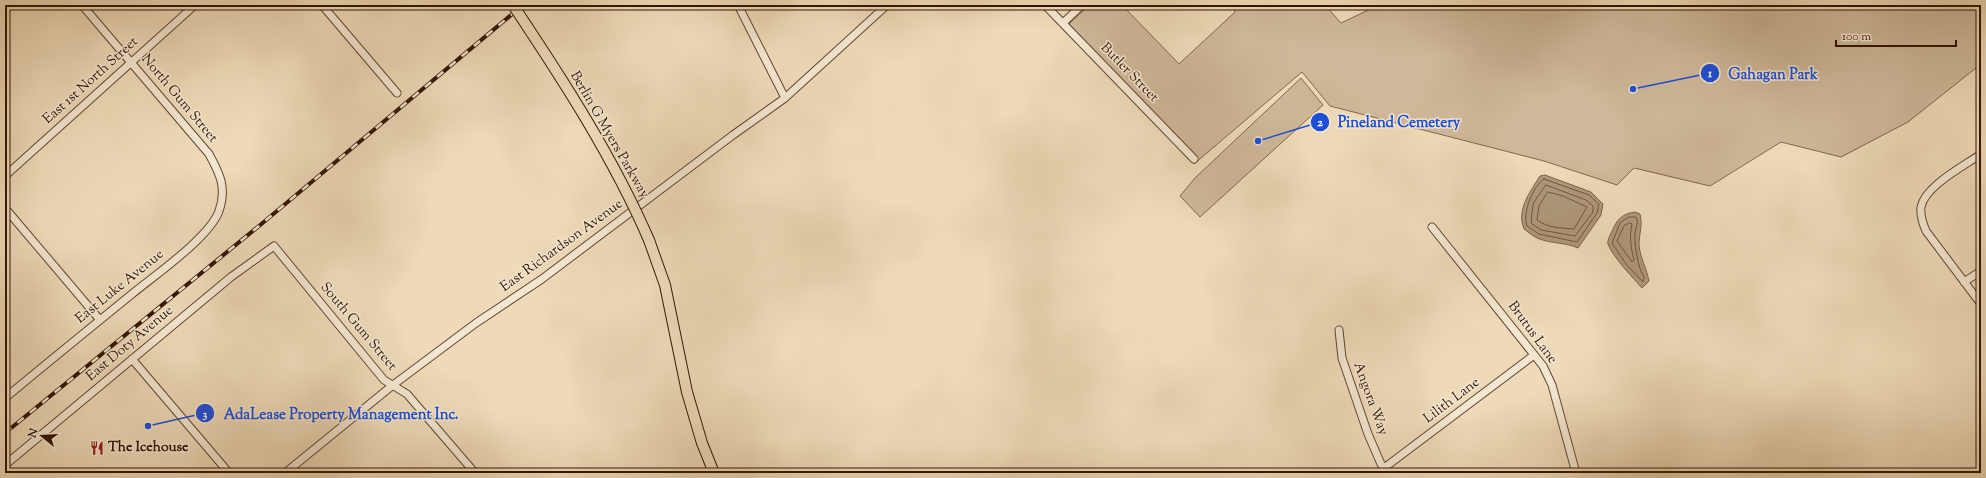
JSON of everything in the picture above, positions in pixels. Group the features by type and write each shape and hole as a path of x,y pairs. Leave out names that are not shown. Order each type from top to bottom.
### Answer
{"main road":[{"name":"Berlin G Myers Parkway","path":"513,5 607,154 631,198 649,240 666,286 687,392 702,443 714,473"}],"street":[{"name":"North Gum Street","path":"82,5 209,154 221,177"},
{"name":"East 1st North Street","path":"5,176 194,5"},
{"path":"322,5 397,93"},
{"path":"738,5 785,98"},
{"name":"East Richardson Avenue","path":"285,473 393,385 485,316 542,279 733,135 785,98 887,5"},
{"name":"Butler Street","path":"1045,5 1194,159"},
{"path":"1063,23 1082,5"},
{"path":"1981,154 1931,190 1921,207 1922,223 1926,231 1981,304"},
{"name":"East Luke Avenue","path":"5,398 172,262 204,232 218,213 222,198 221,177"},
{"path":"5,208 100,320"},
{"name":"Brutus Lane","path":"1432,227 1542,366 1552,385 1576,473"},
{"name":"South Gum Street","path":"274,246 384,380 407,394 475,473"},
{"name":"East Doty Avenue","path":"5,465 231,277 274,246"},
{"path":"1964,282 1981,271"},
{"name":"Angora Way","path":"1339,330 1342,358 1368,434 1386,470"},
{"name":"Lilith Lane","path":"1386,470 1534,354"},
{"path":"132,359 229,473"}],"shaded area":[{"path":"1089,5 1122,5 1179,64 1235,12 1232,5 1325,5 1341,23 1379,5 1981,5 1981,64 1908,122 1841,157 1781,142 1710,186 1634,168 1617,185 1544,161 1330,106 1302,72 1194,164 1069,24"},
{"path":"1301,78 1323,105 1200,217 1180,196 1195,178"}],"water":[{"path":"1545,175 1591,192 1603,204 1601,215 1578,248 1542,240 1524,229 1522,215 1525,201 1540,176"},
{"path":"1635,212 1640,214 1641,218 1639,245 1649,281 1642,288 1618,261 1608,244 1609,238 1616,224 1622,216"}],"railway":[{"path":"5,433 259,226 523,5"}],"place":[{"name":"Gahagan Park","path":"1633,89"},
{"name":"Pineland Cemetery","path":"1258,141"},
{"name":"AdaLease Property Management Inc.","path":"148,426"},
{"name":"The Icehouse","path":"97,448"}]}
